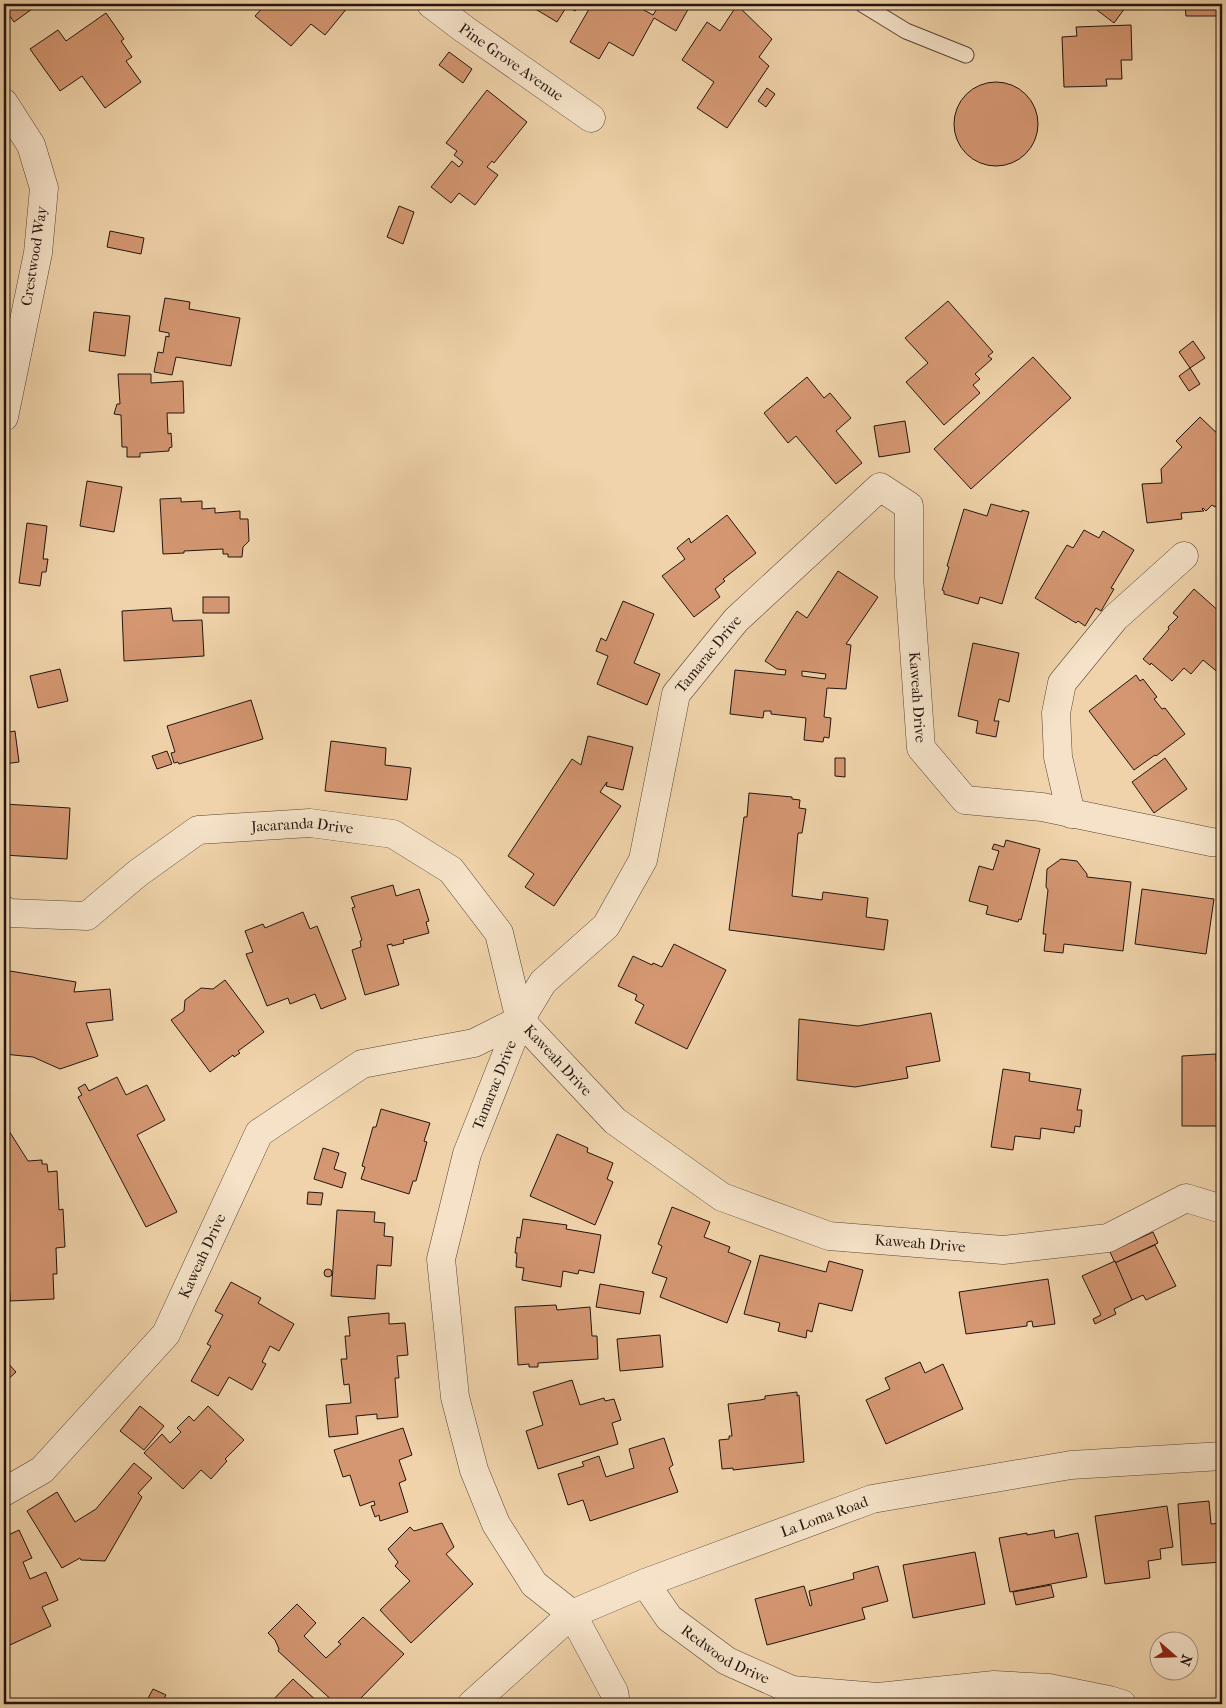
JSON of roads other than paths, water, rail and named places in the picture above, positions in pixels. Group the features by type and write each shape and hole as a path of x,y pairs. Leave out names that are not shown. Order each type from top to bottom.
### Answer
{"street":[{"name":"Pine Grove Avenue","path":"431,4 591,118"},
{"name":"Crestwood Way","path":"4,103 31,145 44,188 38,253 4,416"},
{"name":"Kaweah Drive","path":"880,488 909,506 909,577 921,748 965,800 1042,807 1222,843"},
{"name":"Tamarac Drive","path":"616,1704 614,1692 572,1614 534,1584 496,1524 474,1470 455,1398 441,1259 467,1154 520,1020 543,982 606,926 643,860 676,694 736,620 880,488"},
{"path":"1071,814 1058,757 1056,713 1062,684 1116,618 1184,556"},
{"name":"Jacaranda Drive","path":"4,910 10,913 87,916 138,873 198,830 310,823 394,834 451,870 499,934 520,1020"},
{"name":"Kaweah Drive","path":"4,1492 42,1470 166,1334 259,1133 362,1064 474,1043 520,1020 615,1121 722,1197 829,1236 1003,1250 1108,1238 1186,1198 1222,1209"},
{"name":"La Loma Road","path":"472,1704 572,1614 645,1583 872,1499 1071,1465 1222,1456"},
{"name":"Redwood Drive","path":"645,1583 669,1618 727,1661 792,1690 878,1697 994,1685 1049,1688 1122,1704"}],"lane":[{"path":"862,4 906,31 966,55"}]}
